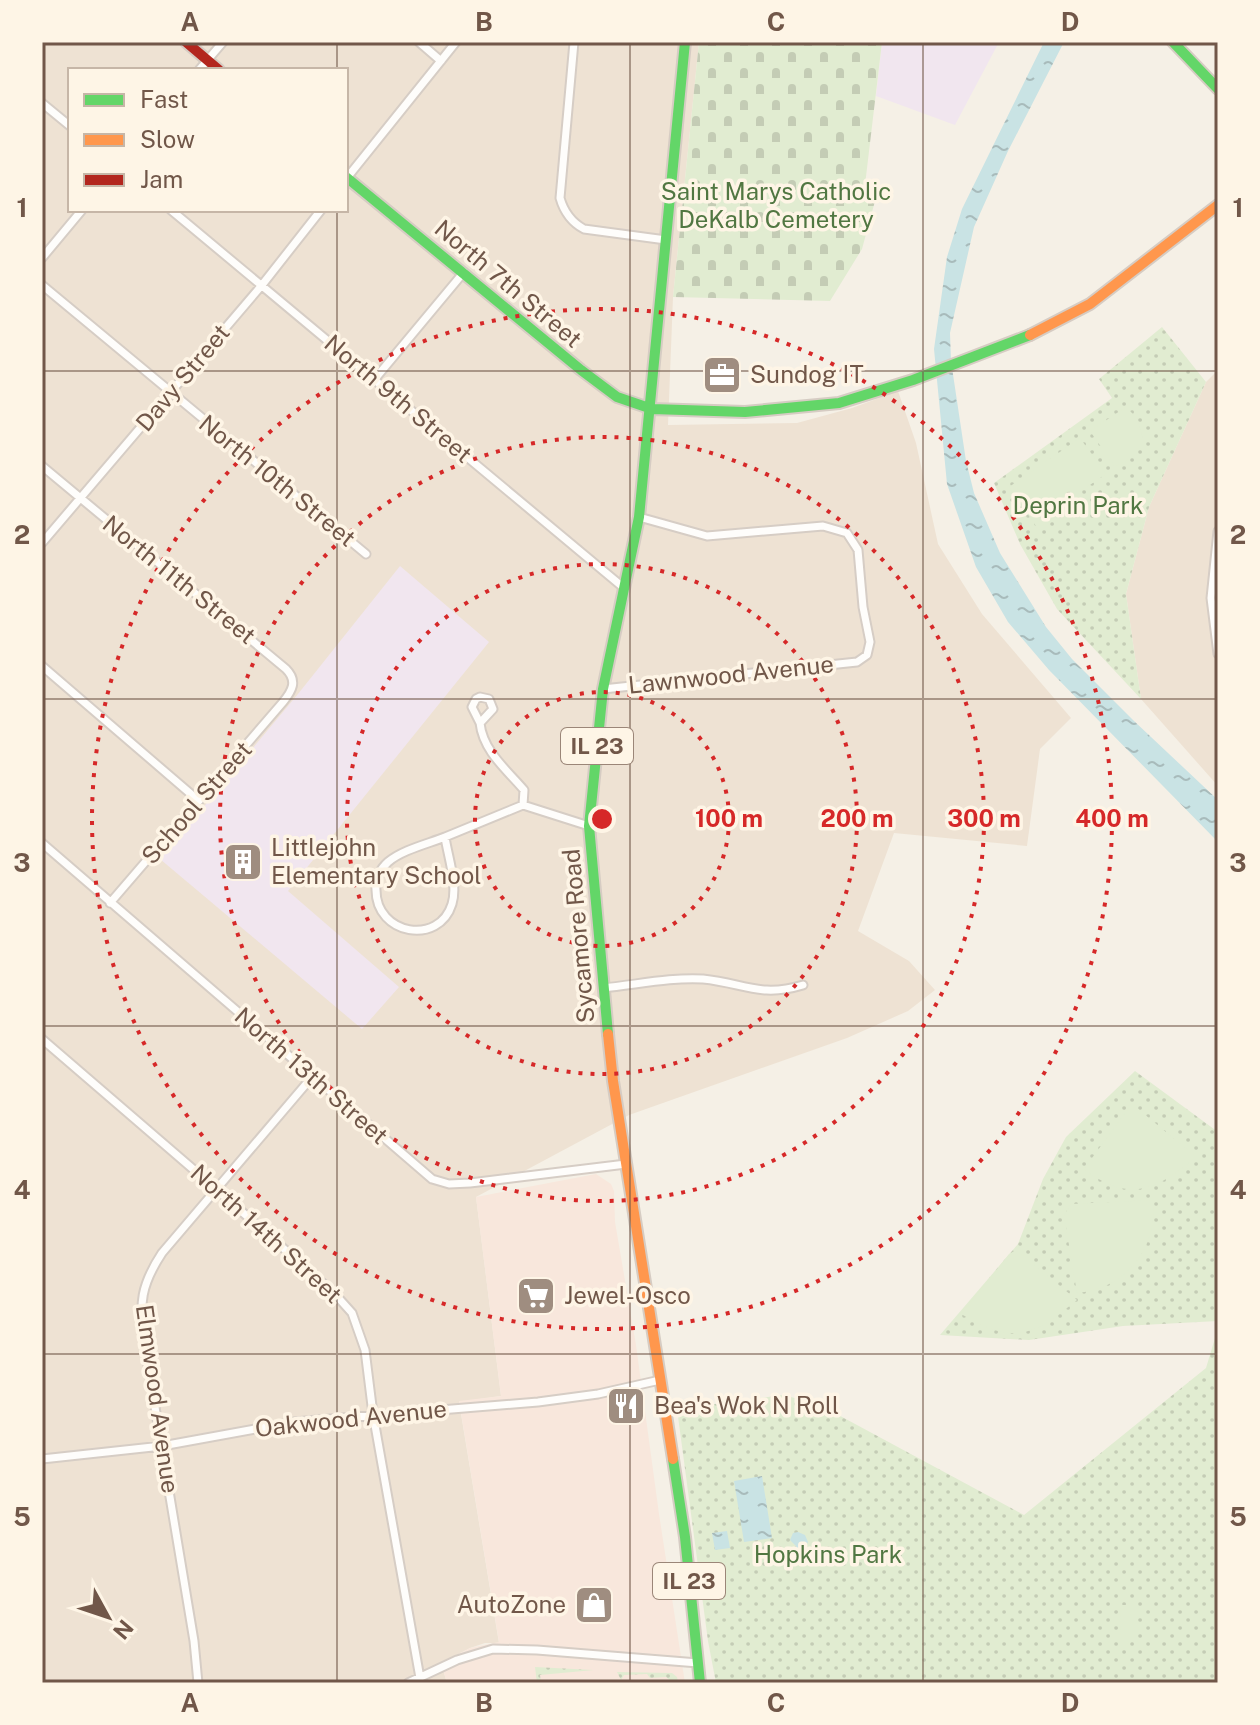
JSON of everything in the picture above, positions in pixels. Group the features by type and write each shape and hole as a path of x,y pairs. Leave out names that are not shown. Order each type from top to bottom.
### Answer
{"main road":[{"path":"186,42 217,68"},
{"name":"Sycamore Road","path":"685,42 652,409 639,517 603,689 589,826 603,988 626,1164 676,1479 700,1683"},
{"path":"1173,42 1218,89"},
{"name":"North 7th Street","path":"348,180 617,397 652,409 731,412 797,409 839,403 1010,344 1090,304 1218,205"}],"street":[{"path":"201,68 223,42"},
{"path":"419,42 441,61"},
{"path":"348,176 456,42"},
{"path":"574,42 560,198 564,210 574,223 584,229 666,240"},
{"path":"42,103 68,124"},
{"path":"42,258 80,212"},
{"name":"North 9th Street","path":"173,212 625,588"},
{"name":"Davy Street","path":"42,543 262,285 319,212"},
{"path":"374,380 464,272"},
{"name":"North 10th Street","path":"42,285 366,554"},
{"name":"North 11th Street","path":"42,466 286,669 293,685 283,702"},
{"name":"Lawnwood Avenue","path":"603,689 857,662 869,652 858,550 847,533 823,526 707,536 639,517"},
{"path":"1218,531 1211,598 1218,654"},
{"path":"42,666 199,801"},
{"name":"School Street","path":"110,903 283,702"},
{"path":"480,723 487,746 524,790 523,805"},
{"path":"445,837 454,890 451,908 437,923 423,930 396,926 385,918 377,902 376,885 387,862 398,856 523,805 589,826"},
{"name":"North 13th Street","path":"42,843 422,1172 441,1182 470,1183 626,1164"},
{"path":"603,988 688,979 762,992 780,992 803,985"},
{"name":"North 14th Street","path":"42,1039 334,1293 352,1313 365,1350 373,1414 420,1678"},
{"name":"Elmwood Avenue","path":"198,1683 194,1641 140,1314 142,1294 162,1253 312,1077"},
{"name":"Oakwood Avenue","path":"42,1459 162,1446 294,1422 538,1402 598,1394 660,1380"},
{"path":"408,1683 468,1655 493,1649 699,1663"}],"shaded area":[{"path":"42,42 699,42 673,297 668,425 797,423 898,391 916,443 938,544 982,614 1071,718 1040,749 1027,846 894,833 858,931 909,961 935,990 908,1011 847,1038 629,1115 476,1197 501,1396 459,1402 499,1643 470,1648 441,1663 447,1683 42,1683"},
{"path":"882,42 999,42 955,125 876,96"},
{"path":"1218,370 1218,786 1141,699 1126,594 1149,507 1206,382"},
{"path":"400,566 489,642 288,891 399,987 362,1029 160,859"},
{"path":"596,1174 611,1184 614,1191 615,1222 685,1683 447,1683 441,1663 470,1648 499,1642 459,1401 501,1396 476,1197"}],"green space":[{"name":"Saint Marys Catholic DeKalb Cemetery","path":"699,42 882,42 865,185 878,190 862,249 830,301 673,297"},
{"name":"Deprin Park","path":"1162,327 1206,382 1149,507 1126,594 1141,699 1057,609 1020,544 994,483 1112,398 1099,379"},
{"path":"1126,407 1137,418 1143,438 1134,456 1115,467 1090,431"},
{"path":"1080,438 1106,474 1081,491 1067,492 1059,513 1038,529 1009,487"},
{"path":"1135,1071 1218,1132 1218,1321 1123,1326 1029,1340 940,1335 1018,1244 1043,1179 1066,1137"},
{"path":"1137,1108 1196,1157 1155,1185 1129,1189 1115,1187 1084,1169 1128,1109"},
{"path":"1153,1200 1150,1234 1135,1263 1110,1284 1077,1293 1064,1215 1071,1204"},
{"path":"1016,1250 1077,1300 1047,1322 1022,1332 995,1330 961,1314 1009,1254"},
{"name":"Hopkins Park","path":"1218,1328 1218,1683 716,1683 677,1409 783,1395 818,1404 1024,1515 1206,1368"},
{"path":"1121,1605 1138,1605 1138,1638 1120,1638"},
{"path":"535,1667 594,1670 540,1675 541,1682 537,1683"},
{"path":"617,1672 672,1673 678,1683 666,1677 650,1678 647,1674 624,1675 621,1680"}],"water":[{"path":"1044,42 1064,42 1008,151 974,227 950,333 951,361 966,461 974,493 1000,553 1046,627 1072,659 1218,800 1218,842 1049,670 1008,622 976,567 947,484 934,349 947,257 962,209"},
{"path":"762,1476 772,1538 744,1542 734,1481"},
{"path":"727,1531 730,1548 715,1550 712,1533"},
{"path":"793,1533 805,1535 808,1542 805,1548 809,1556 805,1564 799,1563 795,1557 796,1546 790,1540"}],"traffic: fast":[{"path":"608,1034 589,826 603,689 639,517 685,42"},
{"path":"1173,42 1218,89"},
{"path":"348,179 581,370 617,397 652,409 745,412 839,403 913,380 1030,335"},
{"path":"673,1459 685,1537 700,1683"}],"traffic: slow":[{"path":"1030,335 1090,304 1218,205"},
{"path":"608,1034 673,1459"}],"traffic: jam":[{"path":"186,42 217,68"}],"place":[{"name":"Sundog IT","path":"722,375"},
{"name":"Littlejohn Elementary School","path":"243,862"},
{"name":"Jewel-Osco","path":"536,1296"},
{"name":"Bea's Wok N Roll","path":"626,1406"},
{"name":"AutoZone","path":"594,1605"}]}
